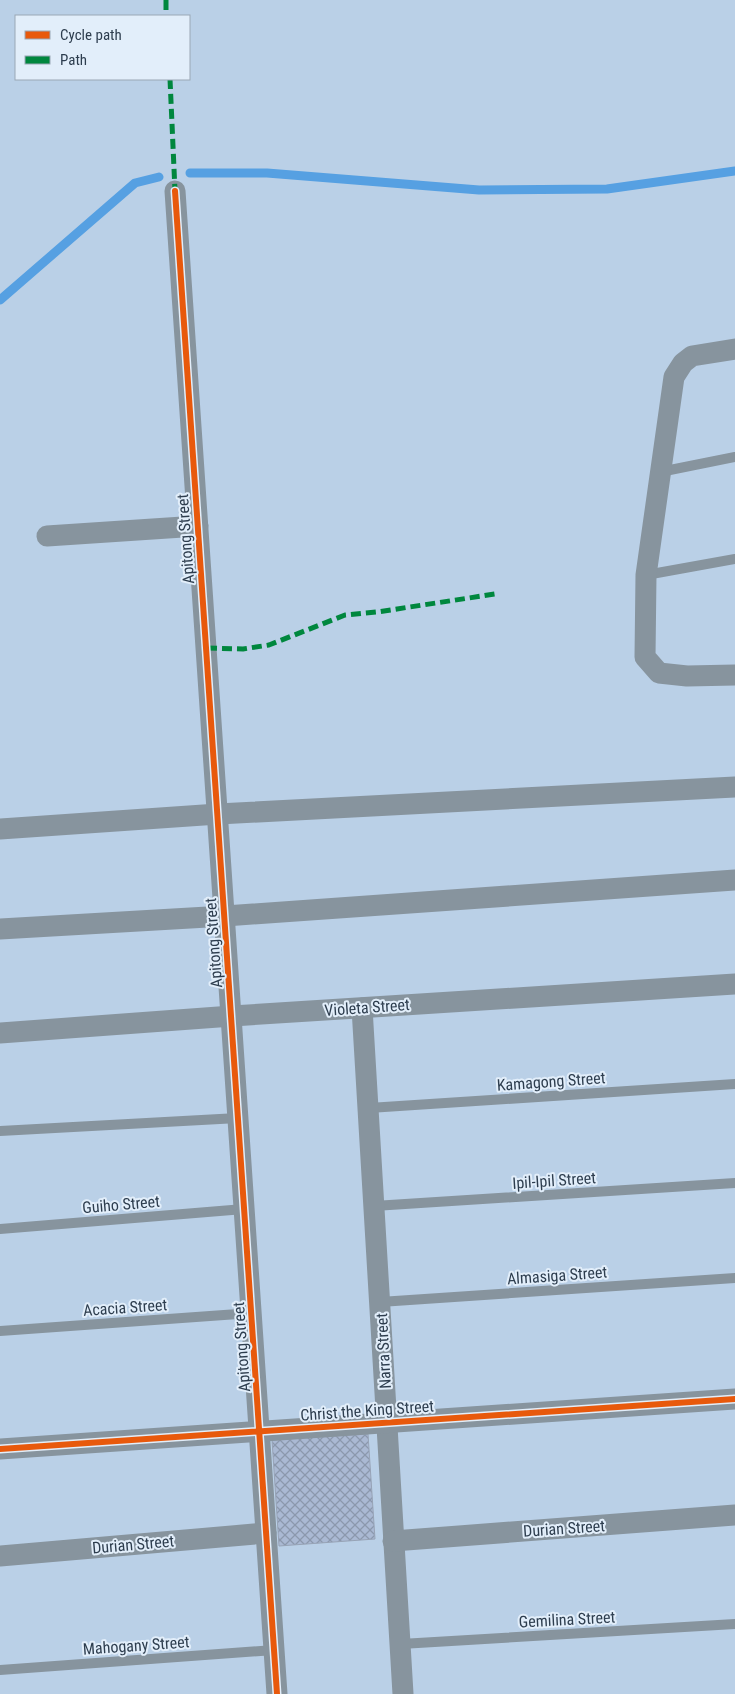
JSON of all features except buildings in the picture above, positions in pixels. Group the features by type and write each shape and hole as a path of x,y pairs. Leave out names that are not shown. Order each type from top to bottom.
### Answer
{"street":[{"name":"Apitong Street","path":"175,191 244,1210 261,1432 277,1694"},
{"path":"735,349 692,356 683,363 674,377 646,575 645,658 660,673 687,676 735,674"},
{"path":"47,536 198,526"},
{"path":"0,829 218,814 735,787"},
{"path":"0,929 225,916 735,880"},
{"name":"Violeta Street","path":"0,1033 232,1016 735,984"},
{"name":"Narra Street","path":"362,1008 403,1694"},
{"name":"Christ the King Street","path":"0,1449 735,1399"},
{"name":"Durian Street","path":"393,1541 735,1515"},
{"name":"Durian Street","path":"0,1556 266,1533"}],"lane":[{"path":"660,472 735,457"},
{"path":"646,575 735,559"},
{"name":"Kamagong Street","path":"368,1108 735,1084"},
{"path":"0,1131 238,1118"},
{"name":"Ipil-Ipil Street","path":"374,1206 735,1183"},
{"name":"Guiho Street","path":"0,1229 244,1210"},
{"name":"Almasiga Street","path":"380,1302 735,1278"},
{"name":"Acacia Street","path":"0,1330 252,1313"},
{"name":"Gemilina Street","path":"401,1644 735,1624"},
{"name":"Mahogany Street","path":"0,1670 274,1650"}],"waterway":[{"path":"190,173 267,173 479,190 607,189 735,171"},
{"path":"0,300 135,183 159,177"}],"marked path":[{"path":"166,0 166,15"},
{"path":"170,80 175,191"},
{"path":"207,648 243,649 269,645 345,615 495,594"}],"cycle path":[{"path":"175,191 277,1694"},
{"path":"0,1449 735,1399"}]}
